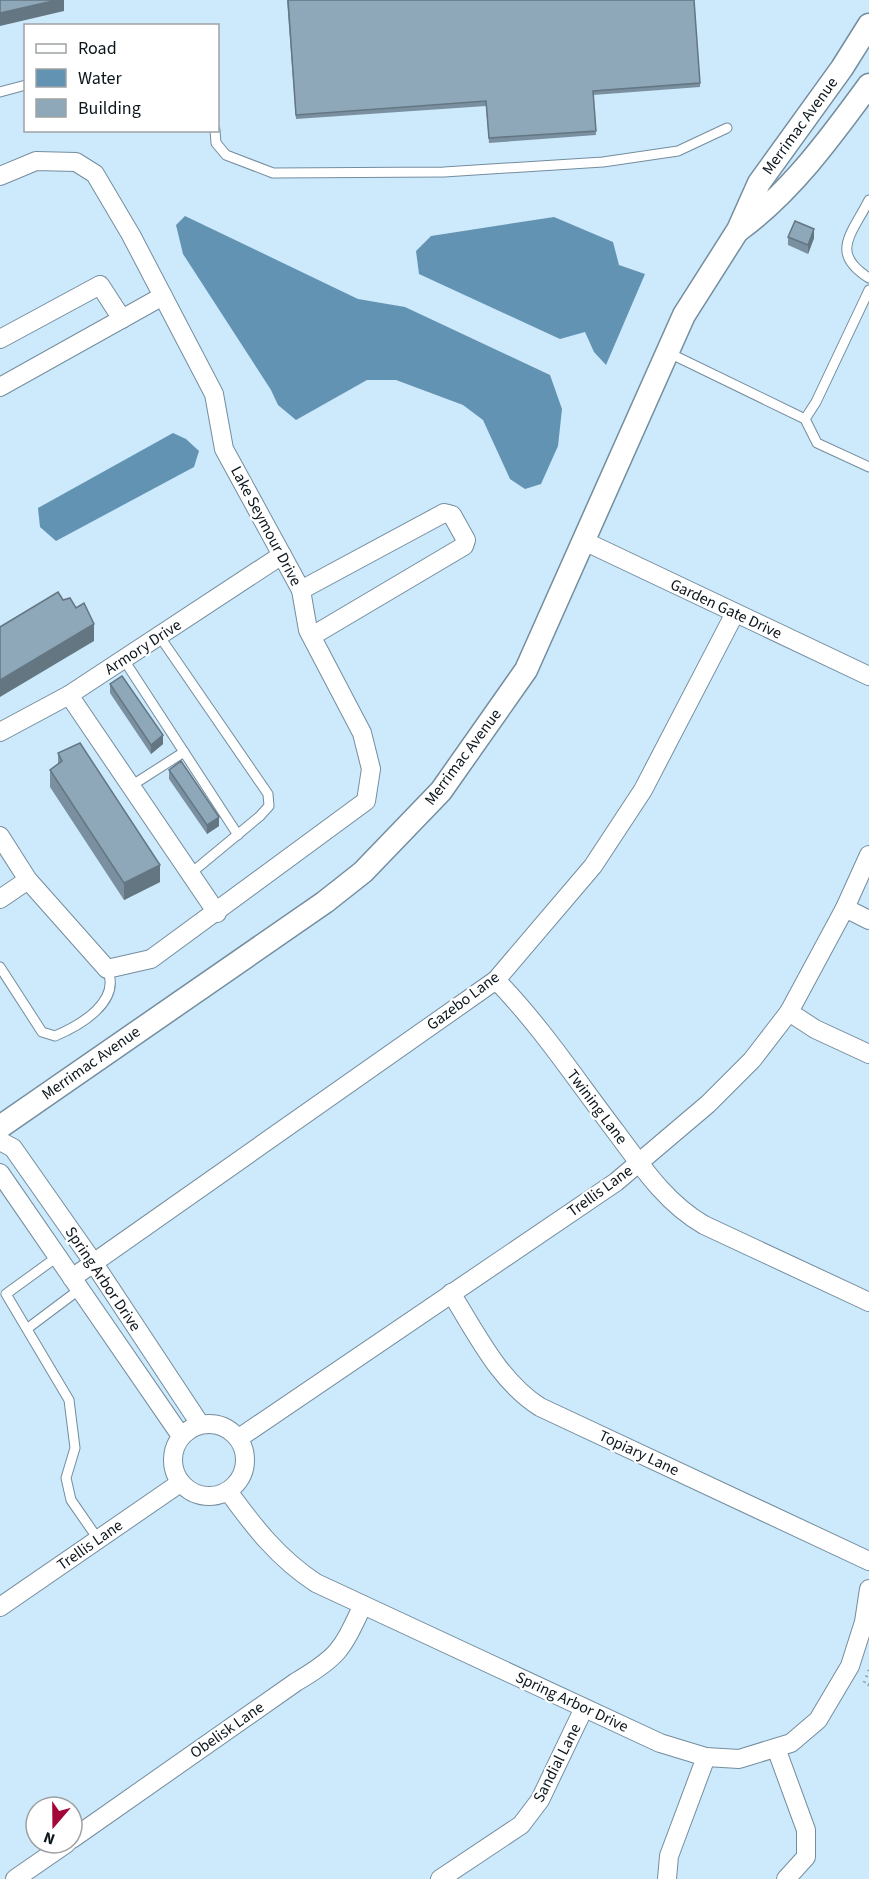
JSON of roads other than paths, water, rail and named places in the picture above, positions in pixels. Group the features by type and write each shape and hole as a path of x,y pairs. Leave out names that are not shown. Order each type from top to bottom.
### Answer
{"street":[{"name":"Merrimac Avenue","path":"0,1127 325,902 363,872 441,791 526,670 684,315 738,230 759,183 842,68 869,25"},
{"name":"Merrimac Avenue","path":"738,230 769,208 842,122 869,85"},
{"name":"Lake Seymour Drive","path":"0,176 36,161 76,162 95,174 214,394 224,449 301,590 312,636 362,733 371,769 366,801 217,913 151,959 107,969"},
{"path":"0,339 100,285 122,318"},
{"path":"0,387 163,296"},
{"path":"301,590 444,513 452,515 466,540 464,546 312,636"},
{"name":"Garden Gate Drive","path":"584,541 869,676"},
{"name":"Armory Drive","path":"0,732 69,695 282,555"},
{"name":"Gazebo Lane","path":"76,1284 93,1262 496,980 593,866 643,789 735,613"},
{"path":"69,695 217,913"},
{"path":"0,836 28,880 107,969"},
{"name":"Trellis Lane","path":"239,1438 616,1182 708,1104 745,1068 789,1012 845,908 869,855"},
{"path":"0,899 28,880"},
{"path":"845,908 869,920"},
{"name":"Twining Lane","path":"496,980 521,1005 638,1162 682,1212 704,1225 869,1302"},
{"path":"789,1012 815,1029 869,1054"},
{"name":"Spring Arbor Drive","path":"0,1140 13,1148 93,1262 200,1424"},
{"name":"Spring Arbor Drive","path":"0,1173 181,1436"},
{"name":"Topiary Lane","path":"451,1293 508,1383 532,1402 869,1561"},
{"path":"200,1424 222,1425 239,1438 244,1449 246,1461 240,1478 228,1491 208,1496 198,1494 180,1483 172,1464 172,1454 181,1436 200,1424"},
{"name":"Trellis Lane","path":"0,1607 180,1483"},
{"name":"Spring Arbor Drive","path":"228,1491 260,1535 293,1568 316,1582 660,1743 706,1757 739,1759 776,1748 791,1743 818,1720 850,1666 864,1622 869,1589"},
{"name":"Obelisk Lane","path":"84,1831 296,1682 328,1663 344,1645 363,1605"},
{"name":"Sandial Lane","path":"440,1879 522,1825 540,1800 584,1708"},
{"path":"776,1748 806,1830 806,1857 786,1879"},
{"path":"667,1879 669,1856 706,1757"},
{"path":"15,1879 50,1855"}],"lane":[{"path":"0,92 24,86"},
{"path":"215,132 216,143 226,155 273,173 444,172 603,162 678,151 727,128"},
{"path":"869,200 847,244 846,256 852,268 869,279"},
{"path":"805,419 816,402 869,290"},
{"path":"667,352 805,419 817,443 869,467"},
{"path":"160,637 268,794 269,806 190,874"},
{"path":"124,660 238,835"},
{"path":"131,786 184,752"},
{"path":"0,967 42,1032 56,1036 97,1011 110,991 112,981 107,969"},
{"path":"57,1257 6,1294 69,1400 75,1448 66,1478 71,1500 98,1539"},
{"path":"28,1328 76,1284"}],"water":[{"path":"185,216 358,299 405,307 550,375 562,409 558,446 541,484 525,489 510,479 483,420 463,405 396,380 367,380 296,420 278,405 271,390 183,254 176,225"},
{"path":"554,217 613,242 619,265 645,274 606,365 594,352 585,332 560,339 419,274 416,251 431,236"},
{"path":"173,433 186,439 199,451 194,467 56,541 40,527 38,508"}]}
